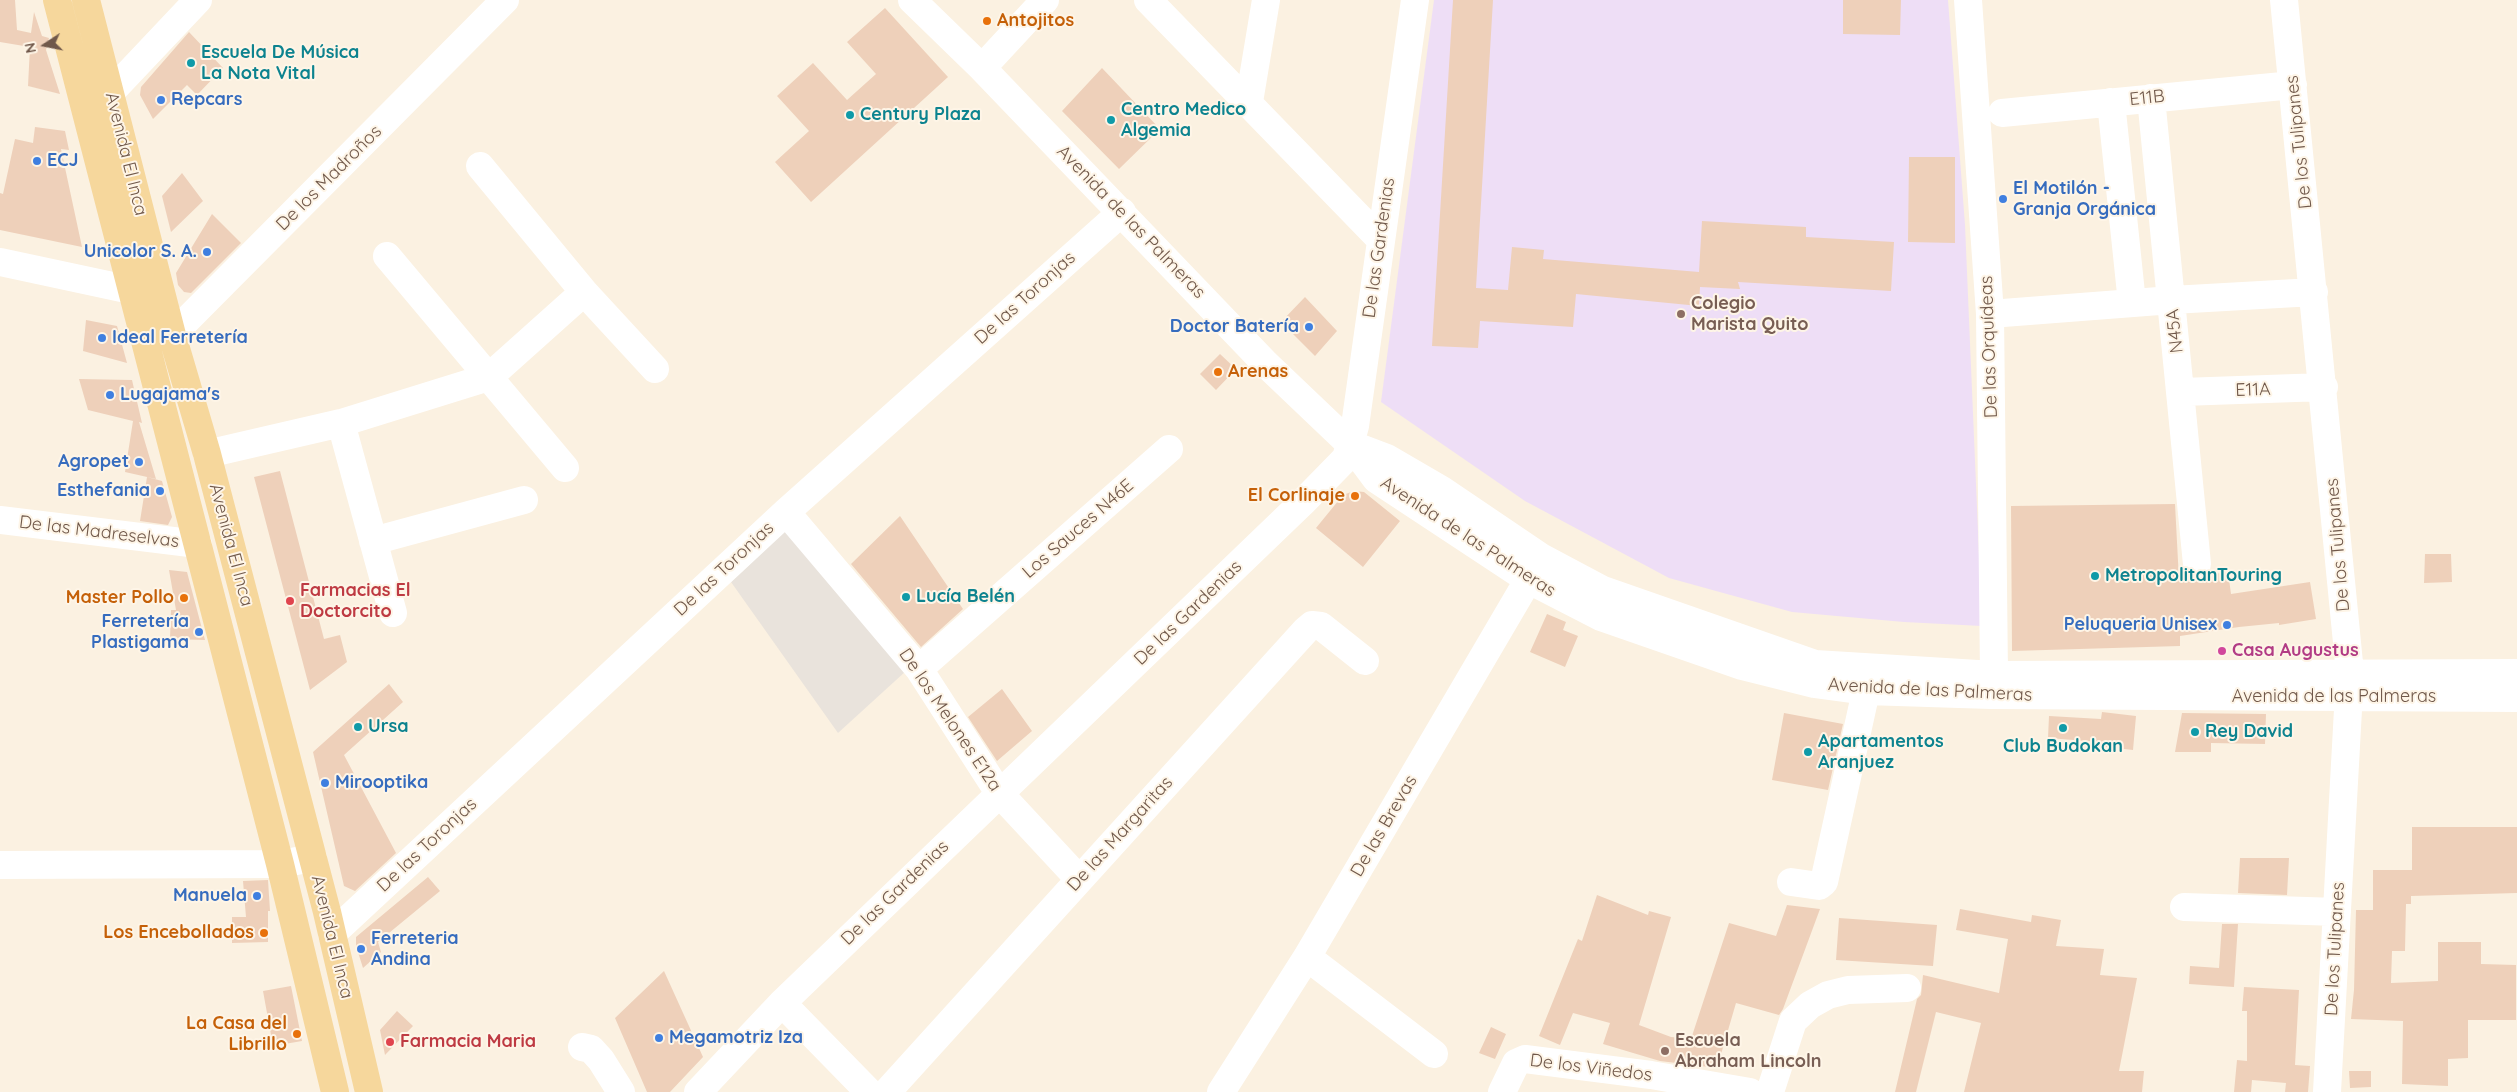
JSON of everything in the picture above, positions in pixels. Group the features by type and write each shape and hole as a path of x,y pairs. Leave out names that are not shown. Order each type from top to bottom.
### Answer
{"main road":[{"name":"Avenida El Inca","path":"57,0 280,864 335,1092"},
{"name":"Avenida El Inca","path":"86,0 172,335 207,454 313,858 369,1092"}],"street":[{"path":"111,92 198,0"},
{"name":"De los Madroños","path":"144,343 172,335 506,0"},
{"name":"Avenida de las Palmeras","path":"912,0 982,68 1266,364 1350,444 1376,479 1529,580 1601,617 1742,666 1814,684 1866,691 1993,685 2349,685 2517,673"},
{"path":"982,68 1045,0"},
{"path":"1148,0 1250,102 1380,239"},
{"path":"1250,102 1266,0"},
{"name":"De las Gardenias","path":"698,1092 782,1003 1303,502 1346,458 1355,426 1415,0"},
{"name":"De las Orquídeas","path":"1968,0 1990,314 1993,685"},
{"name":"De los Tulipanes","path":"2284,0 2324,387 2349,685 2327,1092"},
{"name":"E11B","path":"2002,114 2293,85"},
{"name":"N45A","path":"2152,98 2182,392 2197,564"},
{"path":"2111,102 2132,303"},
{"path":"480,166 584,292 655,369"},
{"name":"De las Toronjas","path":"332,934 786,512 1122,212"},
{"path":"388,256 565,468"},
{"path":"0,262 131,290"},
{"path":"207,454 341,423 489,376 584,292"},
{"path":"1990,314 2172,300 2314,292"},
{"name":"E11A","path":"2182,392 2324,387"},
{"path":"341,423 393,613"},
{"name":"Avenida de las Palmeras","path":"1350,444 1387,458 1442,490 1541,557 1603,590 1815,664 1993,685"},
{"name":"Los Sauces N46E","path":"919,669 1169,449"},
{"path":"373,540 524,500"},
{"name":"De los Melones E12a","path":"786,512 919,669 999,793 1078,879"},
{"name":"De las Madreselvas","path":"0,520 198,544"},
{"name":"De las Brevas","path":"1221,1092 1308,956 1541,557"},
{"name":"De las Margaritas","path":"887,1092 1078,879 1312,625 1321,626 1365,661"},
{"name":"Avenida de las Palmeras","path":"2349,685 2517,698"},
{"path":"1791,882 1820,886 1824,882 1866,691"},
{"path":"0,865 280,864 313,858"},
{"path":"2184,907 2337,912"},
{"path":"1308,956 1434,1054"},
{"path":"1770,1092 1793,1021 1810,1005 1828,995 1848,990 1907,988"},
{"path":"782,1003 869,1092"},
{"path":"582,1047 591,1049 601,1060 621,1092"},
{"name":"De los Viñedos","path":"1502,1092 1516,1063 1521,1059 1651,1074 1750,1092"}],"shaded area":[{"name":"Colegio Marista Quito","path":"1434,0 1948,0 1965,225 1982,626 1904,622 1792,612 1669,578 1525,501 1381,402"},
{"path":"788,528 906,671 838,733 731,582"}],"building":[{"path":"0,0 15,0 17,30 31,33 34,12 42,36 49,38 46,50 60,94 28,86 30,47 0,42"},
{"path":"1453,0 1493,0 1476,288 1508,290 1512,247 1544,250 1543,259 1699,272 1702,221 1806,227 1806,237 1894,242 1891,291 1738,282 1740,289 1700,287 1699,306 1576,294 1573,327 1480,321 1478,348 1432,346"},
{"path":"1843,0 1901,0 1900,35 1843,34"},
{"name":"Century Plaza","path":"885,8 948,77 811,202 775,162 809,131 777,96 813,63 847,100 876,74 847,42"},
{"path":"189,32 223,68 197,95 187,85 153,119 140,95 141,87"},
{"name":"Centro Medico Algemia","path":"1102,68 1160,129 1119,169 1062,111"},
{"path":"35,127 65,131 69,150 61,149 82,247 0,230 0,193 3,194 15,139 33,143"},
{"path":"1909,157 1955,157 1955,243 1908,242"},
{"path":"182,173 203,201 171,232 162,196"},
{"name":"Unicolor S. A.","path":"212,214 241,243 191,293 184,292 178,285 176,273"},
{"name":"Doctor Batería","path":"1305,297 1337,331 1315,356 1281,322"},
{"name":"Ideal Ferretería","path":"86,320 117,326 127,363 83,351"},
{"name":"Arenas","path":"1220,354 1236,369 1216,390 1200,374"},
{"name":"Lugajama's","path":"79,379 132,380 142,423 139,422 156,479 125,472 133,421 88,410"},
{"path":"280,471 324,639 340,635 347,662 310,690 254,477"},
{"path":"147,477 162,481 172,517 168,525 140,521"},
{"path":"1354,491 1364,492 1400,521 1363,567 1316,528 1343,495"},
{"name":"MetropolitanTouring","path":"2175,504 2179,580 2199,579 2207,575 2228,572 2231,594 2310,582 2316,619 2279,625 2279,623 2239,627 2180,636 2180,646 2012,651 2011,506"},
{"name":"Lucía Belén","path":"900,516 963,609 921,647 851,564"},
{"path":"2425,554 2451,554 2452,582 2424,583"},
{"path":"169,570 187,572 205,640 170,639 171,610 176,610"},
{"path":"1547,614 1566,622 1563,630 1578,636 1565,667 1530,652"},
{"path":"389,684 403,702 344,755 396,853 355,891 344,886 313,752"},
{"path":"1002,689 1032,731 997,761 968,717"},
{"path":"2102,712 2136,716 2133,750 2098,746 2099,742 2048,738 2049,716 2101,719"},
{"name":"Apartamentos Aranjuez","path":"1784,713 1843,724 1828,790 1772,780"},
{"path":"2182,713 2266,714 2265,744 2211,743 2211,752 2175,752"},
{"path":"2412,827 2517,827 2517,893 2411,896 2411,904 2406,904 2405,951 2392,951 2391,983 2438,981 2438,942 2481,942 2481,964 2516,965 2516,1020 2468,1020 2468,1058 2448,1059 2448,1086 2402,1084 2403,1021 2351,1019 2354,990 2356,910 2373,910 2373,870 2412,870"},
{"path":"2240,858 2289,858 2287,895 2238,893"},
{"path":"428,877 440,891 378,942 381,952 363,968 356,946 356,937"},
{"path":"268,880 270,911 268,911 268,942 232,943 232,917 246,917 243,881"},
{"path":"1597,895 1648,915 1649,911 1671,917 1639,1025 1671,1037 1691,1039 1729,923 1776,936 1787,905 1820,909 1783,1009 1779,1015 1736,1003 1717,1068 1660,1061 1603,1044 1610,1023 1573,1013 1560,1045 1539,1036 1578,939 1582,941"},
{"path":"1960,909 2031,922 2032,915 2061,920 2056,946 2104,949 2100,975 2137,978 2119,1071 2144,1071 2142,1092 1964,1092 1981,1023 1936,1012 1916,1092 1895,1092 1917,999 1921,995 1923,975 1999,993 2008,939 1956,930"},
{"path":"1839,918 1937,925 1933,966 1836,960"},
{"path":"2222,924 2238,924 2234,987 2189,984 2190,966 2219,968"},
{"name":"Megamotriz Iza","path":"664,971 703,1057 670,1092 647,1092 615,1018"},
{"path":"291,986 302,1041 273,1046 263,991"},
{"path":"2244,987 2299,990 2295,1065 2310,1066 2308,1092 2285,1092 2286,1083 2252,1080 2251,1092 2234,1092 2237,1060 2247,1061 2247,1011 2242,1011"},
{"name":"Farmacia Maria","path":"397,1011 413,1026 385,1055 380,1030"},
{"path":"1491,1027 1506,1034 1495,1059 1479,1053"},
{"path":"2349,1071 2371,1071 2371,1087 2350,1088"}],"place":[{"name":"Antojitos","path":"987,21"},
{"name":"Escuela De Música La Nota Vital","path":"191,63"},
{"name":"Repcars","path":"161,100"},
{"name":"Century Plaza","path":"850,115"},
{"name":"Centro Medico Algemia","path":"1111,120"},
{"name":"ECJ","path":"37,161"},
{"name":"El Motilón - Granja Orgánica","path":"2003,199"},
{"name":"Unicolor S. A.","path":"207,252"},
{"name":"Colegio Marista Quito","path":"1681,314"},
{"name":"Doctor Batería","path":"1309,327"},
{"name":"Ideal Ferretería","path":"102,338"},
{"name":"Arenas","path":"1218,372"},
{"name":"Lugajama's","path":"110,395"},
{"name":"Agropet","path":"139,462"},
{"name":"Esthefania","path":"160,491"},
{"name":"El Corlinaje","path":"1355,496"},
{"name":"MetropolitanTouring","path":"2095,576"},
{"name":"Lucía Belén","path":"906,597"},
{"name":"Master Pollo","path":"184,598"},
{"name":"Farmacias El Doctorcito","path":"290,601"},
{"name":"Peluqueria Unisex","path":"2227,625"},
{"name":"Ferretería Plastigama","path":"199,632"},
{"name":"Casa Augustus","path":"2222,651"},
{"name":"Ursa","path":"358,727"},
{"name":"Club Budokan","path":"2063,728"},
{"name":"Rey David","path":"2195,732"},
{"name":"Apartamentos Aranjuez","path":"1808,752"},
{"name":"Mirooptika","path":"325,783"},
{"name":"Manuela","path":"257,896"},
{"name":"Los Encebollados","path":"264,933"},
{"name":"Ferreteria Andina","path":"361,949"},
{"name":"La Casa del Librillo","path":"297,1034"},
{"name":"Megamotriz Iza","path":"659,1038"},
{"name":"Farmacia Maria","path":"390,1042"},
{"name":"Escuela Abraham Lincoln","path":"1665,1051"}]}
